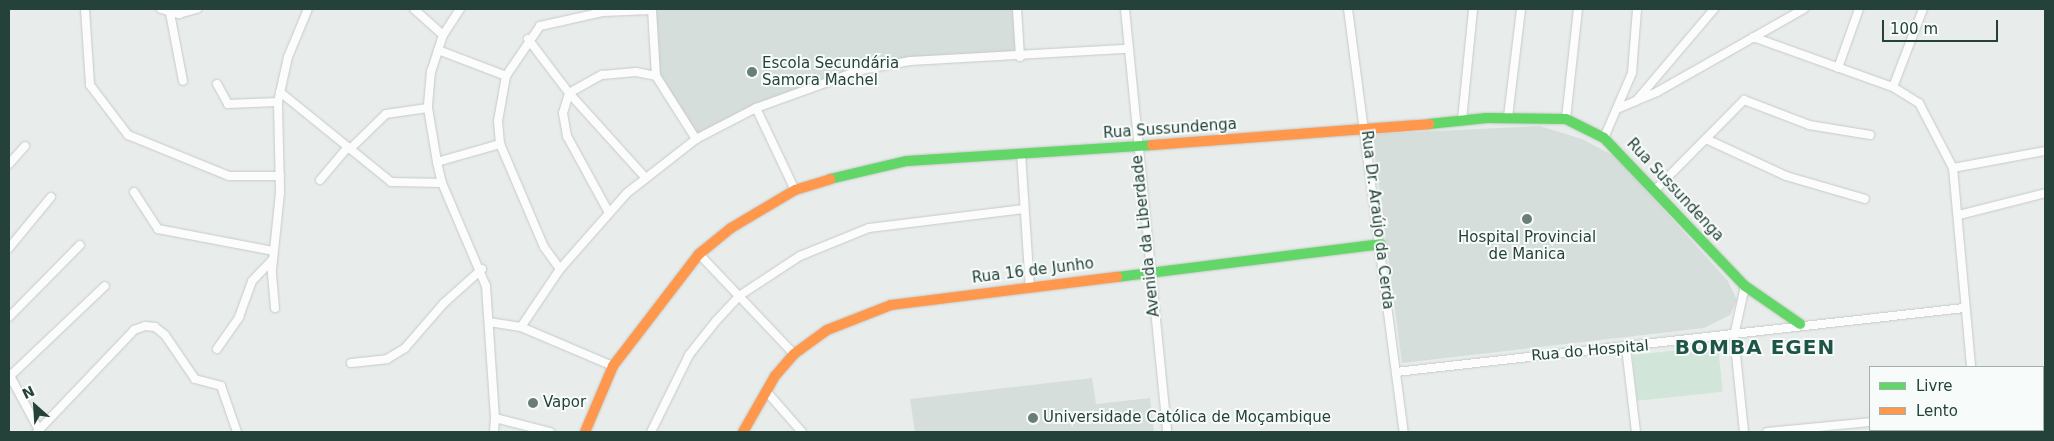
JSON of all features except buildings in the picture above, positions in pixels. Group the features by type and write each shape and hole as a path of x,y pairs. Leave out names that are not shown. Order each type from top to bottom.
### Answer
{"street":[{"path":"85,9 90,86 128,135 229,176 280,176"},
{"path":"161,9 170,13 197,9"},
{"path":"275,308 272,260 280,176 278,102 288,57 307,10 297,9"},
{"path":"414,9 444,35"},
{"path":"460,9 444,35 438,50 428,108 442,183 482,270 489,322 495,418 494,432"},
{"path":"560,269 544,248 500,144 498,121 506,76 528,39 540,26 562,18 652,9 656,76 696,139"},
{"path":"1017,9 1020,58"},
{"name":"Avenida da Liberdade","path":"1125,9 1137,147 1167,432"},
{"name":"Rua Dr. Araújo da Cerda","path":"1348,9 1381,244 1404,432"},
{"path":"1462,120 1473,9"},
{"path":"1508,117 1522,9"},
{"path":"1566,119 1578,9"},
{"path":"1604,138 1619,108 1632,73 1637,9"},
{"path":"1636,101 1714,9"},
{"path":"1619,108 1636,101 1804,9"},
{"path":"1838,68 1859,9"},
{"path":"1893,87 1922,9"},
{"path":"170,13 183,81"},
{"path":"1753,38 1893,87 1919,103 1953,168 1960,215 1964,308 1971,366"},
{"path":"528,39 569,93 645,177"},
{"path":"522,327 560,269 608,211 645,177 696,139 756,108 861,70 910,61 1020,58 1128,49"},
{"path":"438,50 506,76"},
{"path":"608,211 567,136 563,113 569,93 602,75 636,72 656,76"},
{"path":"217,84 228,104 278,102"},
{"path":"280,92 391,182 442,183"},
{"path":"1655,190 1744,100 1810,125 1870,135"},
{"path":"320,180 349,148 386,114 428,108"},
{"path":"756,108 795,190"},
{"name":"Rua Sussundenga","path":"586,432 613,366 656,303 699,254 731,228 795,190 860,169 907,161 1021,152 1137,147 1366,131 1462,120 1508,117 1566,119 1604,138 1745,286 1800,324"},
{"path":"1706,139 1786,176 1865,199"},
{"path":"437,162 500,144"},
{"path":"9,164 25,146"},
{"path":"1953,168 2045,151"},
{"path":"1021,152 1030,286"},
{"path":"134,192 158,229 273,251"},
{"path":"1960,215 2045,193"},
{"path":"9,248 51,197"},
{"path":"651,432 689,355 739,296 800,256 869,228 1024,209"},
{"name":"Rua 16 de Junho","path":"743,432 766,391 794,354 827,330 891,305 1030,286 1381,244"},
{"path":"9,317 80,245"},
{"path":"699,254 794,354"},
{"path":"217,349 239,317 252,280 272,260"},
{"path":"351,363 387,359 405,348 444,303 482,270"},
{"path":"105,286 9,376 39,432 134,330 145,326 155,326 165,336 195,379 222,386 237,432"},
{"path":"1744,432 1734,336 1745,286"},
{"name":"Rua do Hospital","path":"1396,372 1734,336 1800,324 1964,308"},
{"path":"489,322 522,327 613,366"},
{"path":"1626,348 1636,432"},
{"path":"766,391 802,432"},
{"path":"495,418 550,432"},
{"path":"1767,432 1869,422"}],"shaded area":[{"name":"Escola Secundária Samora Machel","path":"650,9 1017,9 1020,56 858,69 752,107 698,137 656,75"},
{"name":"Hospital Provincial de Manica","path":"1540,126 1582,139 1616,157 1728,281 1737,300 1730,315 1704,328 1402,363 1372,134"},
{"name":"Universidade Católica de Moçambique","path":"1092,378 1096,404 1150,398 1154,432 915,432 910,399"}],"green space":[{"path":"1718,346 1723,392 1637,401 1632,355"}],"traffic: fast":[{"path":"1429,124 1487,118 1566,119 1604,138 1745,286 1800,324"},
{"path":"830,179 907,161 1152,145"},
{"path":"1117,277 1381,244"}],"traffic: slow":[{"path":"1152,145 1429,124"},
{"path":"585,432 613,366 699,254 731,228 795,190 830,179"},
{"path":"743,432 775,376 794,354 827,330 891,305 1117,277"}],"place":[{"name":"Escola Secundária Samora Machel","path":"752,72"},
{"name":"Hospital Provincial de Manica","path":"1527,219"},
{"name":"Vapor","path":"533,403"},
{"name":"Universidade Católica de Moçambique","path":"1033,418"}],"district":[{"name":"BOMBA EGEN","path":"1755,347"}]}
